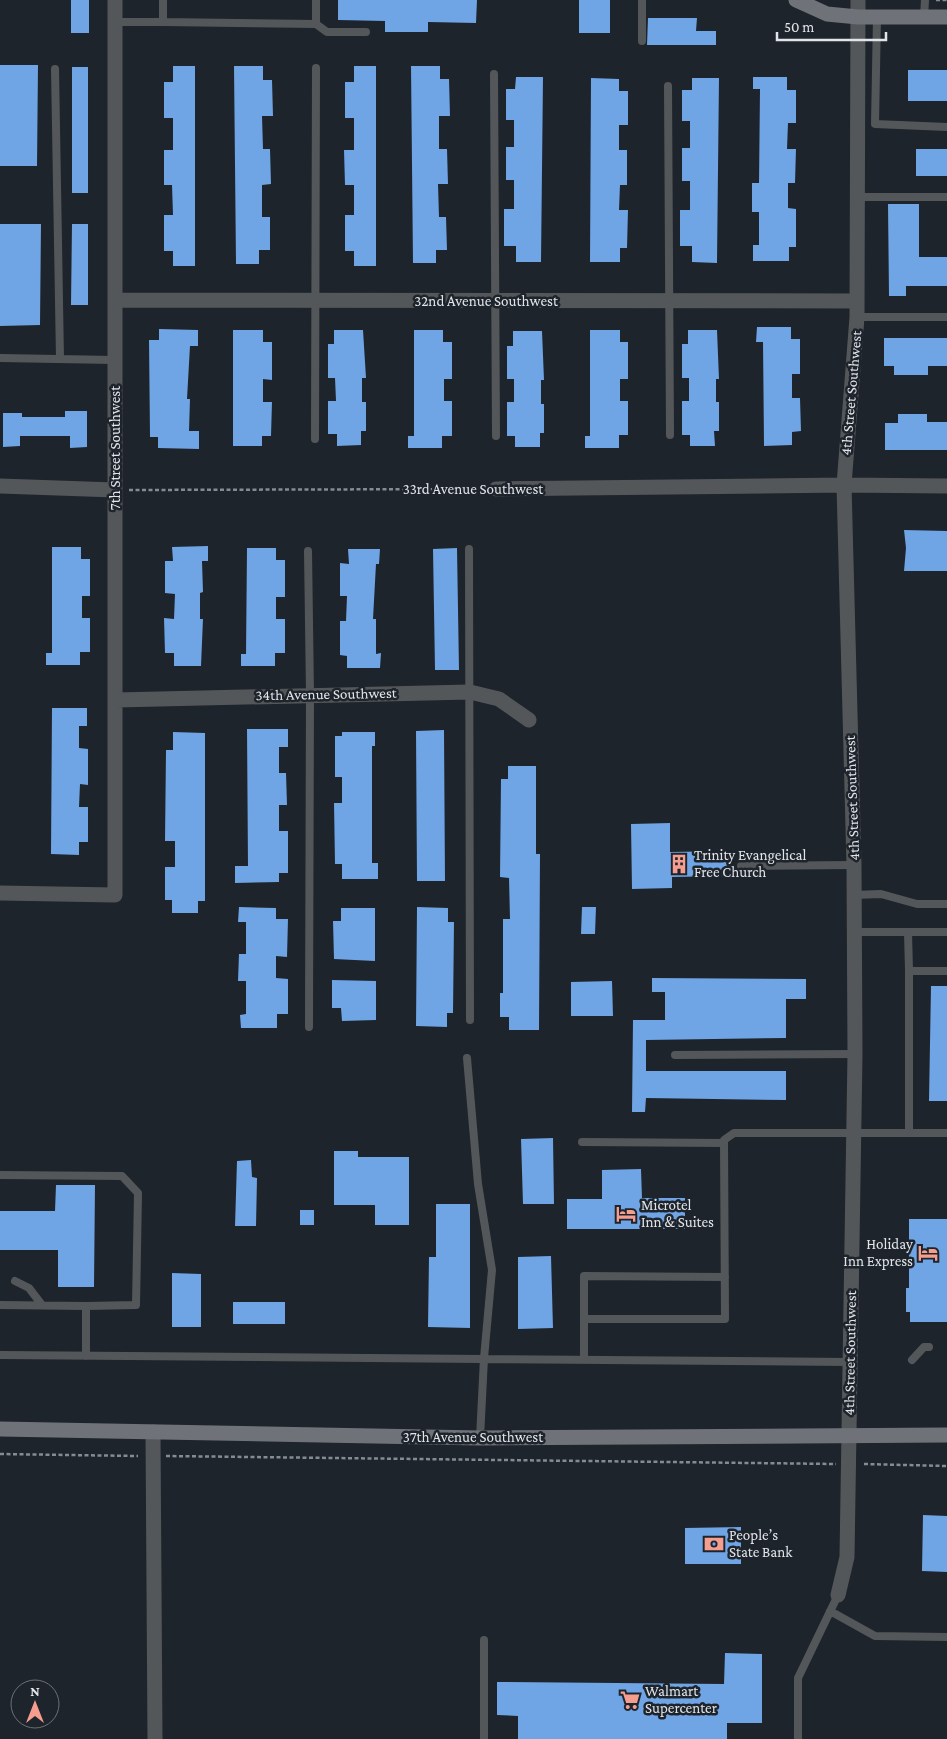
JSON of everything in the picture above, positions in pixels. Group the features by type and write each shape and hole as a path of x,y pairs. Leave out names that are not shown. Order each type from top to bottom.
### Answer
{"main road":[{"path":"796,0 827,14 858,17 947,17"},
{"name":"37th Avenue Southwest","path":"0,1429 480,1438 947,1435"}],"street":[{"name":"7th Street Southwest","path":"0,893 115,896 115,0"},
{"name":"4th Street Southwest","path":"838,1595 847,1557 855,1133 854,865 844,485 857,317 858,0"},
{"name":"32nd Avenue Southwest","path":"115,300 857,301"},
{"name":"33rd Avenue Southwest","path":"496,489 844,485 947,486"},
{"path":"0,486 115,490"},
{"name":"34th Avenue Southwest","path":"116,700 310,694 470,692 499,699 529,720"},
{"path":"153,1432 155,1739"}],"lane":[{"path":"163,0 163,22"},
{"path":"316,0 316,24"},
{"path":"642,0 642,41"},
{"path":"924,17 925,0"},
{"path":"877,17 875,124 947,126"},
{"path":"115,22 316,24 327,32 366,32"},
{"path":"315,439 316,68"},
{"path":"55,69 60,359"},
{"path":"494,74 496,436"},
{"path":"668,86 670,435"},
{"path":"857,197 947,197"},
{"path":"857,317 947,318"},
{"path":"0,358 114,360"},
{"path":"469,549 470,1020"},
{"path":"308,551 310,694 309,1027"},
{"path":"741,866 854,865"},
{"path":"854,896 881,894 917,904 947,904"},
{"path":"854,932 947,932"},
{"path":"908,932 909,1133"},
{"path":"909,971 947,971"},
{"path":"676,1055 855,1054"},
{"path":"466,1058 478,1184 492,1270 484,1358 480,1438"},
{"path":"584,1319 725,1319 724,1140 734,1133 947,1133"},
{"path":"582,1142 724,1143"},
{"path":"0,1175 122,1176 138,1193 136,1305 0,1305"},
{"path":"584,1359 584,1276 725,1277"},
{"path":"15,1280 29,1288 42,1305"},
{"path":"86,1306 86,1356"},
{"path":"912,1360 924,1347 929,1347"},
{"path":"0,1355 850,1362"},
{"path":"798,1739 798,1678 838,1595"},
{"path":"830,1611 875,1636 947,1637"},
{"path":"484,1640 484,1739"}],"path":[{"name":"33rd Avenue Southwest","path":"115,490 496,489"},
{"path":"0,1454 140,1456"},
{"path":"172,1456 817,1464"},
{"path":"875,1464 947,1466"}],"building":[{"path":"71,0 89,0 89,33 71,33"},
{"path":"338,0 477,0 476,23 428,22 428,32 385,32 385,21 338,20"},
{"path":"579,0 610,0 610,33 579,33"},
{"path":"648,18 697,18 696,31 716,31 716,45 647,45"},
{"path":"0,65 38,65 37,166 0,166"},
{"path":"173,66 195,66 195,266 173,266 173,251 164,251 164,215 173,215 172,185 164,185 164,150 173,150 173,118 164,118 164,82 173,82"},
{"path":"234,66 263,66 263,80 272,80 273,116 262,116 263,149 270,149 271,184 262,185 262,217 270,217 270,250 259,250 259,264 236,264"},
{"path":"354,66 376,66 376,266 354,266 354,251 345,251 345,215 354,215 354,185 345,185 344,150 354,150 354,118 345,118 345,82 354,82"},
{"path":"411,66 440,66 440,79 449,79 450,116 439,116 439,149 447,149 448,184 438,184 439,217 446,217 447,250 436,250 436,263 413,263"},
{"path":"72,67 88,67 88,193 72,193"},
{"path":"908,70 947,70 947,101 908,101"},
{"path":"516,77 543,77 541,262 516,262 516,246 504,246 504,209 514,209 514,180 506,180 506,147 514,147 514,120 506,120 506,89 515,89"},
{"path":"753,77 787,77 787,90 796,90 796,123 788,123 787,149 796,149 795,183 788,183 788,208 796,209 796,247 789,247 789,261 753,261 753,245 759,245 759,212 752,212 752,183 759,183 760,89 753,89"},
{"path":"591,78 619,79 619,91 628,91 628,125 619,125 619,150 627,150 627,185 620,185 619,210 628,210 627,248 620,248 620,262 590,262"},
{"path":"692,78 719,78 717,263 692,262 692,246 680,246 680,210 690,210 690,181 682,181 682,148 690,148 690,121 682,121 682,90 692,90"},
{"path":"916,149 947,149 947,176 916,176"},
{"path":"888,204 919,204 919,257 947,257 947,286 906,286 906,296 889,296"},
{"path":"0,224 41,224 40,325 0,326"},
{"path":"72,224 88,224 88,305 71,305"},
{"path":"757,327 791,327 791,339 800,339 800,374 792,374 792,398 800,398 801,431 792,432 792,445 764,446 763,342 756,342"},
{"path":"159,329 198,330 198,346 190,346 187,399 190,399 189,431 199,431 199,449 158,448 158,437 150,437 149,340 159,340"},
{"path":"233,330 263,330 263,342 272,342 272,380 263,379 263,402 272,402 271,436 262,436 262,446 233,446"},
{"path":"334,330 363,330 366,378 362,378 362,402 366,402 366,431 361,431 361,445 337,446 337,434 328,434 328,401 336,401 335,378 328,378 328,344 334,344"},
{"path":"414,330 443,330 443,342 452,342 452,379 444,379 444,401 452,401 452,436 442,436 442,448 408,448 408,436 414,436"},
{"path":"590,330 620,330 620,342 628,342 628,379 620,379 620,401 628,401 628,435 619,435 619,448 585,448 585,436 590,436"},
{"path":"688,330 717,330 719,379 716,379 716,402 719,402 719,431 714,431 715,446 690,446 690,435 682,435 682,401 689,401 689,378 682,378 682,344 688,344"},
{"path":"513,331 542,331 544,380 541,380 541,404 544,404 544,433 540,433 540,447 515,447 515,436 507,436 507,402 514,402 514,379 507,379 507,346 513,346"},
{"path":"884,338 947,338 947,366 928,366 928,375 894,375 894,366 884,366"},
{"path":"65,411 87,411 87,447 70,448 70,436 20,436 20,446 3,447 3,413 22,413 22,417 65,417"},
{"path":"898,414 927,414 927,422 947,422 947,450 885,450 885,423 898,423"},
{"path":"904,530 947,531 947,571 904,571 906,548"},
{"path":"208,546 208,561 202,561 203,592 200,593 200,619 203,619 201,666 174,666 174,653 165,653 164,618 174,619 175,594 165,593 165,561 173,561 172,547"},
{"path":"52,547 81,547 81,559 90,559 90,596 82,596 82,618 90,618 90,652 80,652 80,665 46,665 46,653 52,653"},
{"path":"247,548 276,548 276,560 285,560 285,597 276,597 276,619 285,619 285,653 275,653 275,666 241,666 241,654 246,654"},
{"path":"457,548 459,670 435,670 433,549"},
{"path":"348,549 380,549 379,564 376,564 373,619 376,619 376,654 381,653 380,668 347,668 347,656 340,655 340,621 346,621 347,596 340,596 340,563 349,564"},
{"path":"52,708 87,708 87,726 79,726 79,748 88,749 88,785 80,784 79,807 88,807 88,842 79,842 79,855 51,854"},
{"path":"247,729 288,729 288,747 279,747 279,773 286,773 287,805 279,805 279,831 288,831 288,873 279,873 279,882 235,883 235,866 248,866"},
{"path":"444,730 445,881 417,881 416,731"},
{"path":"173,732 205,733 205,901 198,901 198,913 172,913 172,900 165,900 165,867 175,867 175,841 165,841 166,750 173,750"},
{"path":"342,732 375,732 375,746 372,746 372,863 378,863 378,879 342,879 342,864 335,864 334,803 342,803 342,777 335,777 335,736 342,736"},
{"path":"508,766 536,766 536,854 540,854 539,1030 509,1030 509,1017 500,1017 500,993 503,993 503,919 510,919 509,878 500,877 501,779 508,779"},
{"name":"Trinity Evangelical Free Church","path":"670,823 670,852 727,851 727,876 672,877 672,888 632,889 631,824"},
{"path":"239,907 276,908 276,919 288,919 287,957 276,956 276,978 288,979 288,1014 277,1014 277,1028 241,1028 240,1015 246,1014 246,981 238,981 239,954 246,954 246,922 238,922"},
{"path":"417,907 448,908 448,922 454,922 453,1013 447,1013 447,1027 416,1026"},
{"path":"582,907 596,907 595,934 581,934"},
{"path":"341,908 375,908 375,961 334,959 333,921 341,921"},
{"path":"652,978 806,979 806,999 786,999 786,1038 646,1040 646,1071 786,1071 786,1100 646,1098 645,1112 632,1112 633,1020 665,1020 665,992 652,992"},
{"path":"332,980 376,981 376,1020 342,1021 341,1008 332,1008"},
{"path":"612,981 613,1016 571,1016 571,982"},
{"path":"931,986 947,986 947,1101 929,1101"},
{"path":"553,1138 554,1204 523,1204 521,1139"},
{"path":"334,1151 358,1151 358,1157 409,1157 409,1225 375,1225 375,1205 334,1205"},
{"path":"251,1160 252,1177 257,1178 256,1226 235,1226 237,1161"},
{"name":"Microtel Inn & Suites","path":"641,1169 642,1198 685,1198 685,1229 567,1229 567,1199 602,1199 602,1170"},
{"path":"56,1185 95,1185 94,1287 58,1287 58,1250 0,1250 0,1211 55,1211"},
{"path":"436,1204 470,1204 470,1328 428,1327 429,1257 436,1257"},
{"path":"300,1210 314,1210 314,1225 300,1225"},
{"name":"Holiday Inn Express","path":"909,1219 947,1219 947,1322 910,1322 910,1312 906,1312 906,1288 909,1288"},
{"path":"551,1256 553,1328 518,1329 518,1257"},
{"path":"172,1273 201,1274 201,1327 172,1327"},
{"path":"233,1302 285,1302 285,1324 233,1324"},
{"path":"923,1515 947,1516 947,1572 922,1571"},
{"path":"741,1527 741,1564 685,1564 685,1528"},
{"name":"Walmart Supercenter","path":"725,1653 762,1654 762,1723 727,1723 727,1739 518,1739 518,1716 497,1715 497,1682 724,1684"}],"place":[{"name":"Trinity Evangelical Free Church","path":"679,864"},
{"name":"Microtel Inn & Suites","path":"626,1214"},
{"name":"Holiday Inn Express","path":"928,1253"},
{"name":"People’s State Bank","path":"714,1544"},
{"name":"Walmart Supercenter","path":"630,1700"}]}
